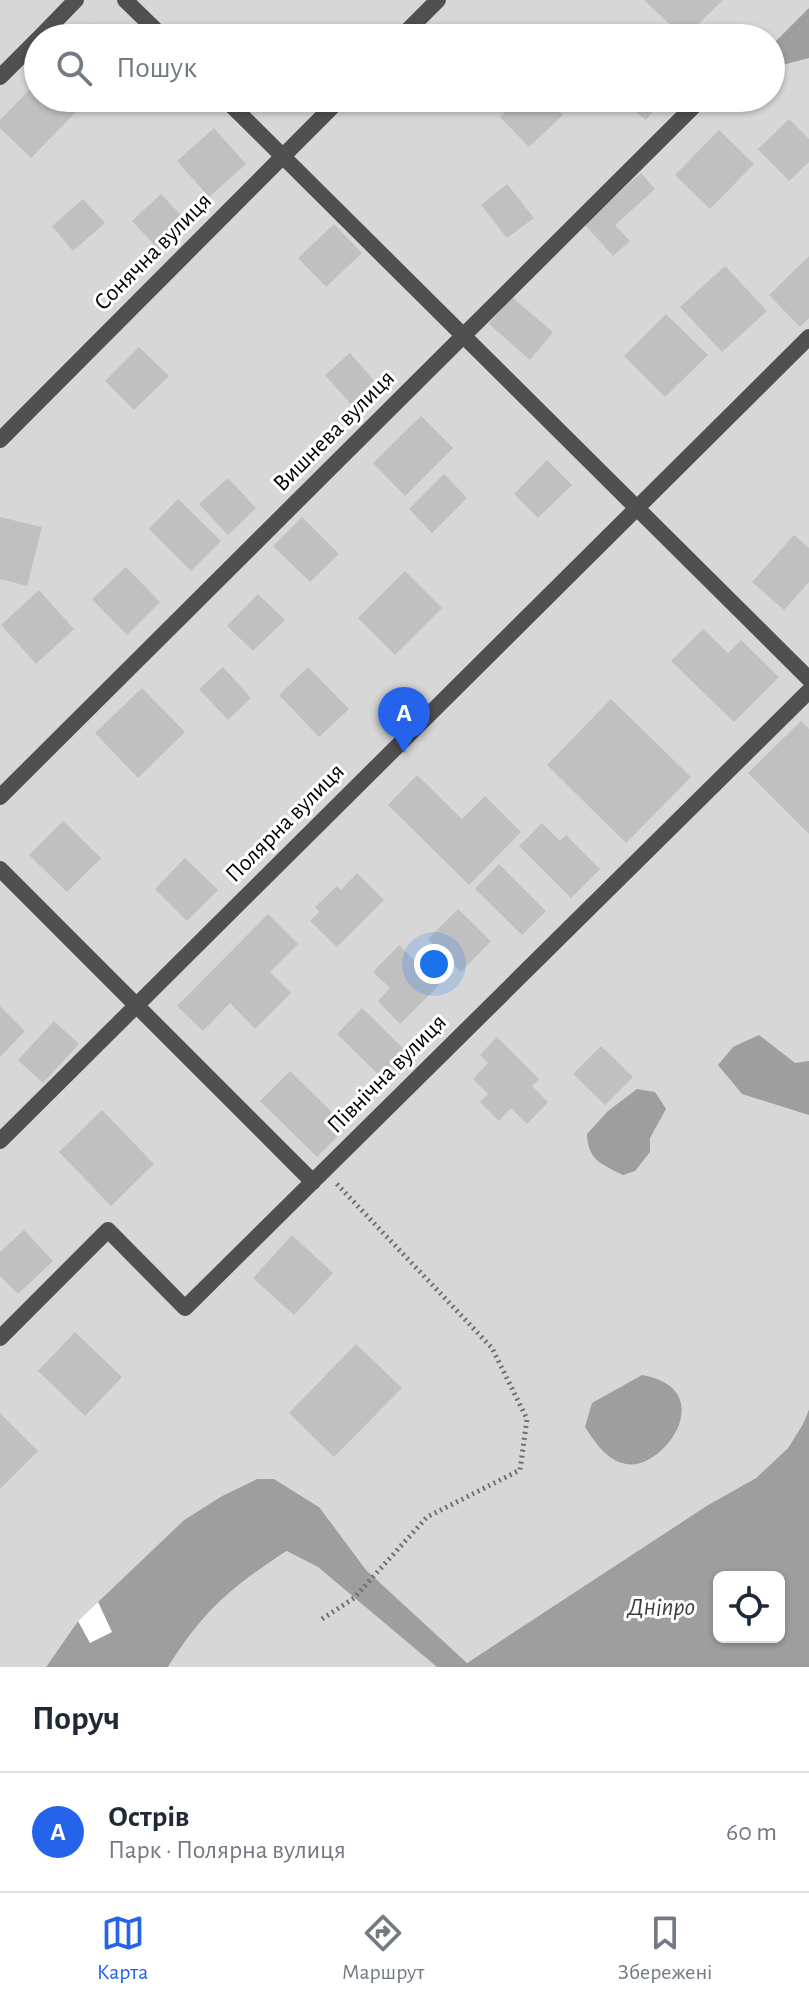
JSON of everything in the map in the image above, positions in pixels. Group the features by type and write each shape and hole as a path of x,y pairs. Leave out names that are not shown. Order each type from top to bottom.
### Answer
{"street":[{"path":"52,24 76,0"},
{"path":"125,0 150,24"},
{"path":"414,24 438,0"},
{"path":"0,77 24,52"},
{"path":"238,112 809,679"},
{"name":"Сонячна вулиця","path":"0,440 327,112"},
{"name":"Вишнева вулиця","path":"0,797 688,112"},
{"name":"Полярна вулиця","path":"0,1141 809,337"},
{"name":"Північна вулиця","path":"0,1338 108,1230 185,1308 809,691"},
{"path":"0,869 136,1005 319,1176"}],"path":[{"path":"319,1176 492,1348 527,1419 520,1470 427,1517 354,1598 322,1619"}],"shaded area":[{"path":"0,0 809,0 809,1409 803,1424 788,1448 756,1478 708,1505 461,1667 168,1667 187,1637 215,1603 246,1578 308,1538 319,1507 274,1479 257,1479 184,1520 78,1621 46,1667 0,1667"}],"water":[{"path":"809,8 809,58 785,64 785,32"},
{"path":"759,1035 795,1063 809,1061 809,1115 742,1094 718,1065 733,1047"},
{"path":"637,1089 655,1092 666,1109 650,1138 650,1152 635,1171 623,1175 602,1164 593,1155 587,1134 608,1111"},
{"path":"642,1375 666,1383 678,1396 682,1411 669,1443 641,1463 626,1464 607,1454 585,1427 592,1403"},
{"name":"Дніпро","path":"809,1409 809,1667 437,1667 318,1567 287,1551 220,1601 194,1630 168,1667 46,1667 78,1621 184,1520 257,1479 274,1479 319,1507 366,1570 467,1663 708,1505 756,1478 788,1448"}],"pier":[{"path":"98,1602 112,1632 90,1643 78,1621"}],"building":[{"path":"644,0 723,0 698,24 669,24"},
{"path":"24,95 24,112 76,112 31,158 0,128 0,120"},
{"path":"505,112 560,112 563,115 529,147 500,117"},
{"path":"636,112 653,112 646,120"},
{"path":"789,119 809,139 809,162 789,181 758,149"},
{"path":"214,128 246,164 209,197 177,161"},
{"path":"719,130 754,164 710,209 675,175"},
{"path":"641,173 655,189 615,225 630,241 613,256 584,224"},
{"path":"507,184 534,218 507,238 481,205"},
{"path":"161,194 191,226 162,253 132,221"},
{"path":"83,199 105,223 73,251 52,226"},
{"path":"334,224 362,253 326,287 298,258"},
{"path":"809,256 809,318 800,327 769,295"},
{"path":"725,266 767,311 722,352 680,307"},
{"path":"512,297 553,332 530,360 489,324"},
{"path":"666,314 708,355 665,397 624,356"},
{"path":"139,347 169,376 134,410 105,381"},
{"path":"350,353 382,390 357,411 325,375"},
{"path":"421,416 453,448 405,496 373,463"},
{"path":"547,460 572,485 538,518 514,494"},
{"path":"444,474 467,498 432,533 409,509"},
{"path":"228,478 256,508 228,535 199,504"},
{"path":"178,499 221,541 191,571 149,529"},
{"path":"0,517 42,527 27,586 0,579"},
{"path":"302,517 339,554 310,582 273,546"},
{"path":"794,535 809,548 809,582 784,610 752,582"},
{"path":"126,567 160,602 127,635 92,599"},
{"path":"405,571 442,608 395,655 358,618"},
{"path":"39,590 74,629 36,664 1,625"},
{"path":"258,594 285,620 253,651 227,626"},
{"path":"703,629 728,653 741,640 779,677 734,722 671,661"},
{"path":"223,667 251,698 228,720 199,689"},
{"path":"308,667 349,709 319,737 279,695"},
{"path":"142,688 185,732 138,778 95,733"},
{"path":"611,699 691,777 626,843 547,765"},
{"path":"801,721 809,729 809,834 748,773"},
{"path":"417,775 462,819 485,796 521,832 469,885 388,805"},
{"path":"63,821 101,858 67,892 29,855"},
{"path":"542,823 560,841 566,835 600,869 571,898 519,846"},
{"path":"185,858 218,890 187,921 155,889"},
{"path":"499,864 546,911 522,935 475,889"},
{"path":"357,873 384,900 337,947 310,921 319,912 315,907 337,886 341,890"},
{"path":"458,909 491,941 461,972 428,939"},
{"path":"268,914 298,944 270,972 291,993 255,1029 230,1003 203,1031 177,1006"},
{"path":"399,945 439,985 400,1024 378,1001 390,988 373,972"},
{"path":"0,1006 25,1031 0,1057"},
{"path":"362,1008 414,1059 389,1085 337,1034"},
{"path":"54,1021 79,1044 43,1083 18,1060"},
{"path":"497,1037 539,1079 532,1086 548,1102 527,1124 511,1108 499,1121 480,1102 488,1094 473,1079 488,1063 480,1055"},
{"path":"601,1046 633,1077 605,1105 573,1074"},
{"path":"290,1071 347,1127 317,1157 260,1101"},
{"path":"102,1110 154,1164 111,1206 59,1152"},
{"path":"24,1230 53,1261 18,1294 0,1276 0,1252"},
{"path":"292,1235 333,1273 294,1315 253,1278"},
{"path":"75,1332 122,1377 85,1416 38,1371"},
{"path":"356,1344 402,1388 334,1457 289,1413"},
{"path":"0,1413 38,1451 0,1489"}],"place":[{"name":"Острів","path":"404,753"}]}
